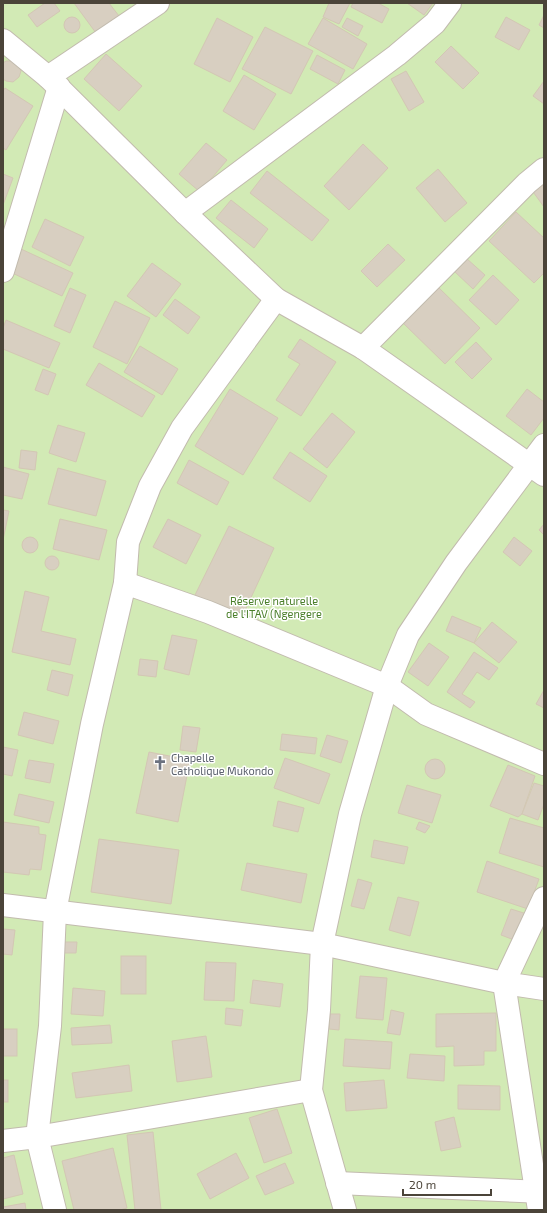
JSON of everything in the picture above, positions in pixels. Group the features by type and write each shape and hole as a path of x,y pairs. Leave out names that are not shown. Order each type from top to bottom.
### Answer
{"street":[{"path":"3,271 53,82 158,3"},
{"path":"185,214 397,55 435,23 450,3"},
{"path":"3,40 53,82 185,214 276,299 363,348 536,470"},
{"path":"363,348 527,183 544,169"},
{"path":"55,1210 37,1137 50,1026 55,912 92,724 125,583 128,542 150,486 182,428 276,299"},
{"path":"345,1210 311,1090 319,1010 322,944 350,814 387,686 408,635 456,563 536,470 544,444"},
{"path":"125,583 208,612 387,686 426,714 544,764"},
{"path":"337,1183 540,1198 504,983 544,898"},
{"path":"3,905 322,944 504,983 544,989"},
{"path":"3,1141 37,1137 311,1090"}],"green space":[{"name":"Réserve naturelle de l'ITAV (Ngengere","path":"3,3 544,3 544,1210 3,1210"}],"building":[{"path":"45,3 54,3 60,11 37,27 28,15"},
{"path":"74,3 109,3 119,16 96,33"},
{"path":"329,3 350,3 339,24 323,17"},
{"path":"353,3 378,3 389,9 382,23 351,7"},
{"path":"407,3 433,3 424,15"},
{"path":"544,15 544,28 539,25"},
{"path":"69,17 75,17 80,22 78,31 75,33 69,33 64,28 64,22"},
{"path":"506,17 530,30 519,50 495,37"},
{"path":"217,18 253,37 230,82 194,64"},
{"path":"323,18 367,44 353,69 308,44"},
{"path":"347,18 363,26 358,36 342,27"},
{"path":"265,27 313,51 291,94 242,69"},
{"path":"451,46 479,73 463,89 435,62"},
{"path":"106,54 142,86 119,111 84,79"},
{"path":"317,55 345,70 338,84 310,69"},
{"path":"6,61 13,61 18,65 21,71 19,77 13,82 3,79 3,63"},
{"path":"406,71 424,102 409,111 391,79"},
{"path":"244,75 276,94 254,130 223,111"},
{"path":"544,81 544,104 533,96"},
{"path":"5,88 33,106 6,150 3,148 3,91"},
{"path":"206,143 227,160 200,192 179,174"},
{"path":"363,144 388,168 349,210 324,186"},
{"path":"438,169 467,203 445,222 416,188"},
{"path":"267,171 329,220 312,241 250,193"},
{"path":"3,174 13,178 3,205"},
{"path":"544,180 544,207 531,189"},
{"path":"231,200 268,229 254,248 216,218"},
{"path":"516,212 544,238 544,273 534,283 489,241"},
{"path":"45,219 84,237 70,266 32,247"},
{"path":"388,244 405,260 377,287 361,271"},
{"path":"21,249 73,273 62,296 10,272"},
{"path":"466,258 485,275 473,289 454,271"},
{"path":"152,263 181,284 156,317 127,296"},
{"path":"493,275 519,300 496,325 469,300"},
{"path":"438,287 480,328 445,364 403,323"},
{"path":"70,288 86,295 70,333 54,326"},
{"path":"175,299 200,317 188,334 163,315"},
{"path":"115,301 150,318 127,364 93,347"},
{"path":"6,320 60,343 49,368 3,349 3,328"},
{"path":"300,339 336,362 301,416 276,400 300,364 288,357"},
{"path":"476,342 492,359 472,379 455,362"},
{"path":"140,346 178,369 162,395 124,372"},
{"path":"99,363 155,396 142,417 86,385"},
{"path":"43,369 56,374 48,395 35,390"},
{"path":"230,389 278,418 243,475 195,446"},
{"path":"527,389 544,402 544,418 531,435 506,416"},
{"path":"332,413 355,432 327,468 303,449"},
{"path":"58,425 85,433 76,462 49,453"},
{"path":"21,450 37,452 35,470 19,468"},
{"path":"290,452 327,476 310,502 273,478"},
{"path":"189,460 229,482 217,505 177,483"},
{"path":"3,467 29,474 22,499 3,495"},
{"path":"58,468 106,481 96,516 48,504"},
{"path":"3,510 9,511 3,540"},
{"path":"60,519 107,530 99,560 53,549"},
{"path":"168,519 201,535 186,564 153,547"},
{"path":"544,524 544,535 539,530"},
{"path":"229,526 274,548 242,617 195,595"},
{"path":"27,537 33,537 38,542 36,551 33,553 27,553 22,548 22,542"},
{"path":"514,537 532,551 520,566 503,552"},
{"path":"49,556 55,556 59,560 59,566 55,570 49,570 45,566 45,560"},
{"path":"25,591 49,597 41,631 76,639 70,665 12,652"},
{"path":"452,616 481,628 474,643 446,631"},
{"path":"492,622 517,642 499,663 474,643"},
{"path":"172,635 197,640 189,675 164,669"},
{"path":"429,643 449,657 428,686 408,672"},
{"path":"474,652 498,668 489,680 477,672 462,694 475,702 470,708 447,692"},
{"path":"140,659 158,661 156,677 138,675"},
{"path":"52,670 73,675 68,696 47,690"},
{"path":"544,690 544,708 536,704"},
{"path":"24,712 59,721 53,744 18,735"},
{"path":"183,726 200,728 196,752 180,750"},
{"path":"282,734 317,738 315,754 280,750"},
{"path":"327,735 348,741 341,763 320,756"},
{"path":"3,747 18,750 12,776 3,774"},
{"path":"149,752 190,760 178,822 136,813"},
{"path":"285,758 330,774 319,804 274,788"},
{"path":"435,759 442,762 445,769 442,776 435,779 428,776 425,769 428,762"},
{"path":"29,760 54,764 50,783 25,778"},
{"path":"508,765 535,776 522,814 518,817 490,806"},
{"path":"534,783 544,786 544,804 538,820 522,814"},
{"path":"407,785 441,795 432,823 398,813"},
{"path":"19,794 54,802 49,823 14,815"},
{"path":"278,801 304,808 298,832 273,826"},
{"path":"510,818 544,828 544,867 499,853"},
{"path":"3,822 39,827 39,834 46,835 41,870 30,869 29,875 3,872"},
{"path":"419,822 430,826 425,833 416,829"},
{"path":"99,839 179,850 171,904 91,892"},
{"path":"374,840 408,847 404,864 371,857"},
{"path":"487,861 539,879 528,909 477,892"},
{"path":"247,863 307,874 301,903 241,890"},
{"path":"358,879 372,883 364,909 351,906"},
{"path":"398,897 419,902 410,936 389,930"},
{"path":"511,909 527,914 517,941 501,935"},
{"path":"3,929 15,930 12,955 3,954"},
{"path":"60,942 77,942 76,953 60,953"},
{"path":"121,956 146,956 146,994 121,994"},
{"path":"206,962 236,963 234,1001 204,1000"},
{"path":"360,976 387,978 383,1020 356,1018"},
{"path":"253,980 283,984 280,1007 250,1003"},
{"path":"73,988 105,991 103,1016 71,1014"},
{"path":"226,1008 243,1010 241,1026 225,1024"},
{"path":"391,1010 404,1013 400,1035 387,1033"},
{"path":"496,1013 496,1051 484,1051 484,1065 454,1066 454,1046 436,1047 436,1014"},
{"path":"330,1014 340,1014 339,1030 329,1029"},
{"path":"110,1025 112,1043 72,1045 71,1028"},
{"path":"3,1029 17,1029 17,1056 3,1056"},
{"path":"206,1036 212,1077 177,1082 172,1041"},
{"path":"345,1039 392,1042 390,1069 343,1066"},
{"path":"410,1054 445,1056 444,1081 407,1078"},
{"path":"129,1065 132,1091 76,1098 72,1073"},
{"path":"3,1080 8,1080 8,1102 3,1102"},
{"path":"384,1080 387,1108 346,1111 344,1083"},
{"path":"458,1085 500,1086 500,1110 458,1109"},
{"path":"277,1109 292,1153 264,1163 249,1118"},
{"path":"454,1117 461,1147 441,1151 435,1122"},
{"path":"153,1132 161,1210 135,1210 127,1135"},
{"path":"113,1148 127,1208 120,1210 74,1210 62,1161"},
{"path":"236,1153 249,1178 210,1199 197,1174"},
{"path":"14,1155 23,1194 3,1199 3,1158"},
{"path":"285,1163 294,1183 265,1195 256,1176"},
{"path":"25,1203 26,1210 3,1210 3,1207"}],"place":[{"name":"Chapelle Catholique Mukondo","path":"160,763"}]}
